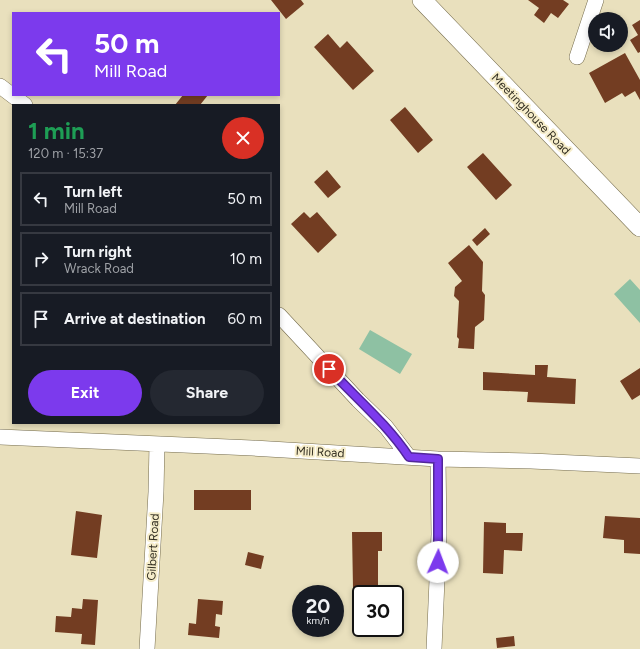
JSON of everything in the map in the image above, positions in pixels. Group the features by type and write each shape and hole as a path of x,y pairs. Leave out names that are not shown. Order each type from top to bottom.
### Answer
{"street":[{"name":"Meetinghouse Road","path":"422,0 640,227"},
{"path":"577,57 596,0"},
{"path":"0,86 12,95"},
{"path":"13,96 24,104"},
{"path":"280,316 358,400 386,427 409,457"},
{"name":"Mill Road","path":"0,437 438,459 531,461 640,466"},
{"name":"Gilbert Road","path":"147,649 156,492 157,444"},
{"path":"434,649 439,534 438,459"}],"green space":[{"path":"630,279 640,290 640,323 614,294"},
{"path":"370,330 412,354 400,374 359,349"}],"building":[{"path":"271,0 301,0 304,4 286,19"},
{"path":"528,0 563,0 569,4 558,18 551,13 544,23 534,15 539,8"},
{"path":"640,20 640,52 638,53 630,40 638,35 632,25"},
{"path":"328,34 340,48 347,41 374,71 353,90 314,47"},
{"path":"625,53 640,80 640,100 635,91 625,97 622,93 605,103 589,73"},
{"path":"182,96 207,96 201,104 176,104"},
{"path":"405,107 433,140 418,153 390,120"},
{"path":"483,153 512,185 496,200 467,167"},
{"path":"327,170 341,187 328,198 314,182"},
{"path":"304,212 310,218 317,212 337,235 318,253 291,224"},
{"path":"485,228 490,234 477,246 472,240"},
{"path":"469,245 483,262 482,291 485,295 484,320 475,327 474,349 458,348 459,339 457,337 459,301 454,296 455,287 462,281 448,263"},
{"path":"535,365 548,365 547,377 576,379 575,404 527,402 528,392 483,390 483,372 535,375"},
{"path":"640,368 640,395 632,400 620,381"},
{"path":"194,490 251,490 251,510 194,510"},
{"path":"76,511 102,515 97,558 71,555"},
{"path":"605,516 640,518 640,554 624,553 624,540 603,538"},
{"path":"484,522 506,523 506,533 523,533 522,551 504,550 503,574 483,573"},
{"path":"352,532 382,532 382,551 378,551 378,585 353,585"},
{"path":"248,552 264,556 261,569 245,565"},
{"path":"83,599 98,600 95,645 81,644 82,634 55,632 56,616 71,617 72,608 82,609"},
{"path":"198,599 223,601 222,615 216,614 215,626 220,627 219,638 188,635 189,623 196,624"},
{"path":"514,636 515,646 497,648 496,638"}],"route":[{"path":"329,369 386,427 409,457 438,459 438,562"}]}
